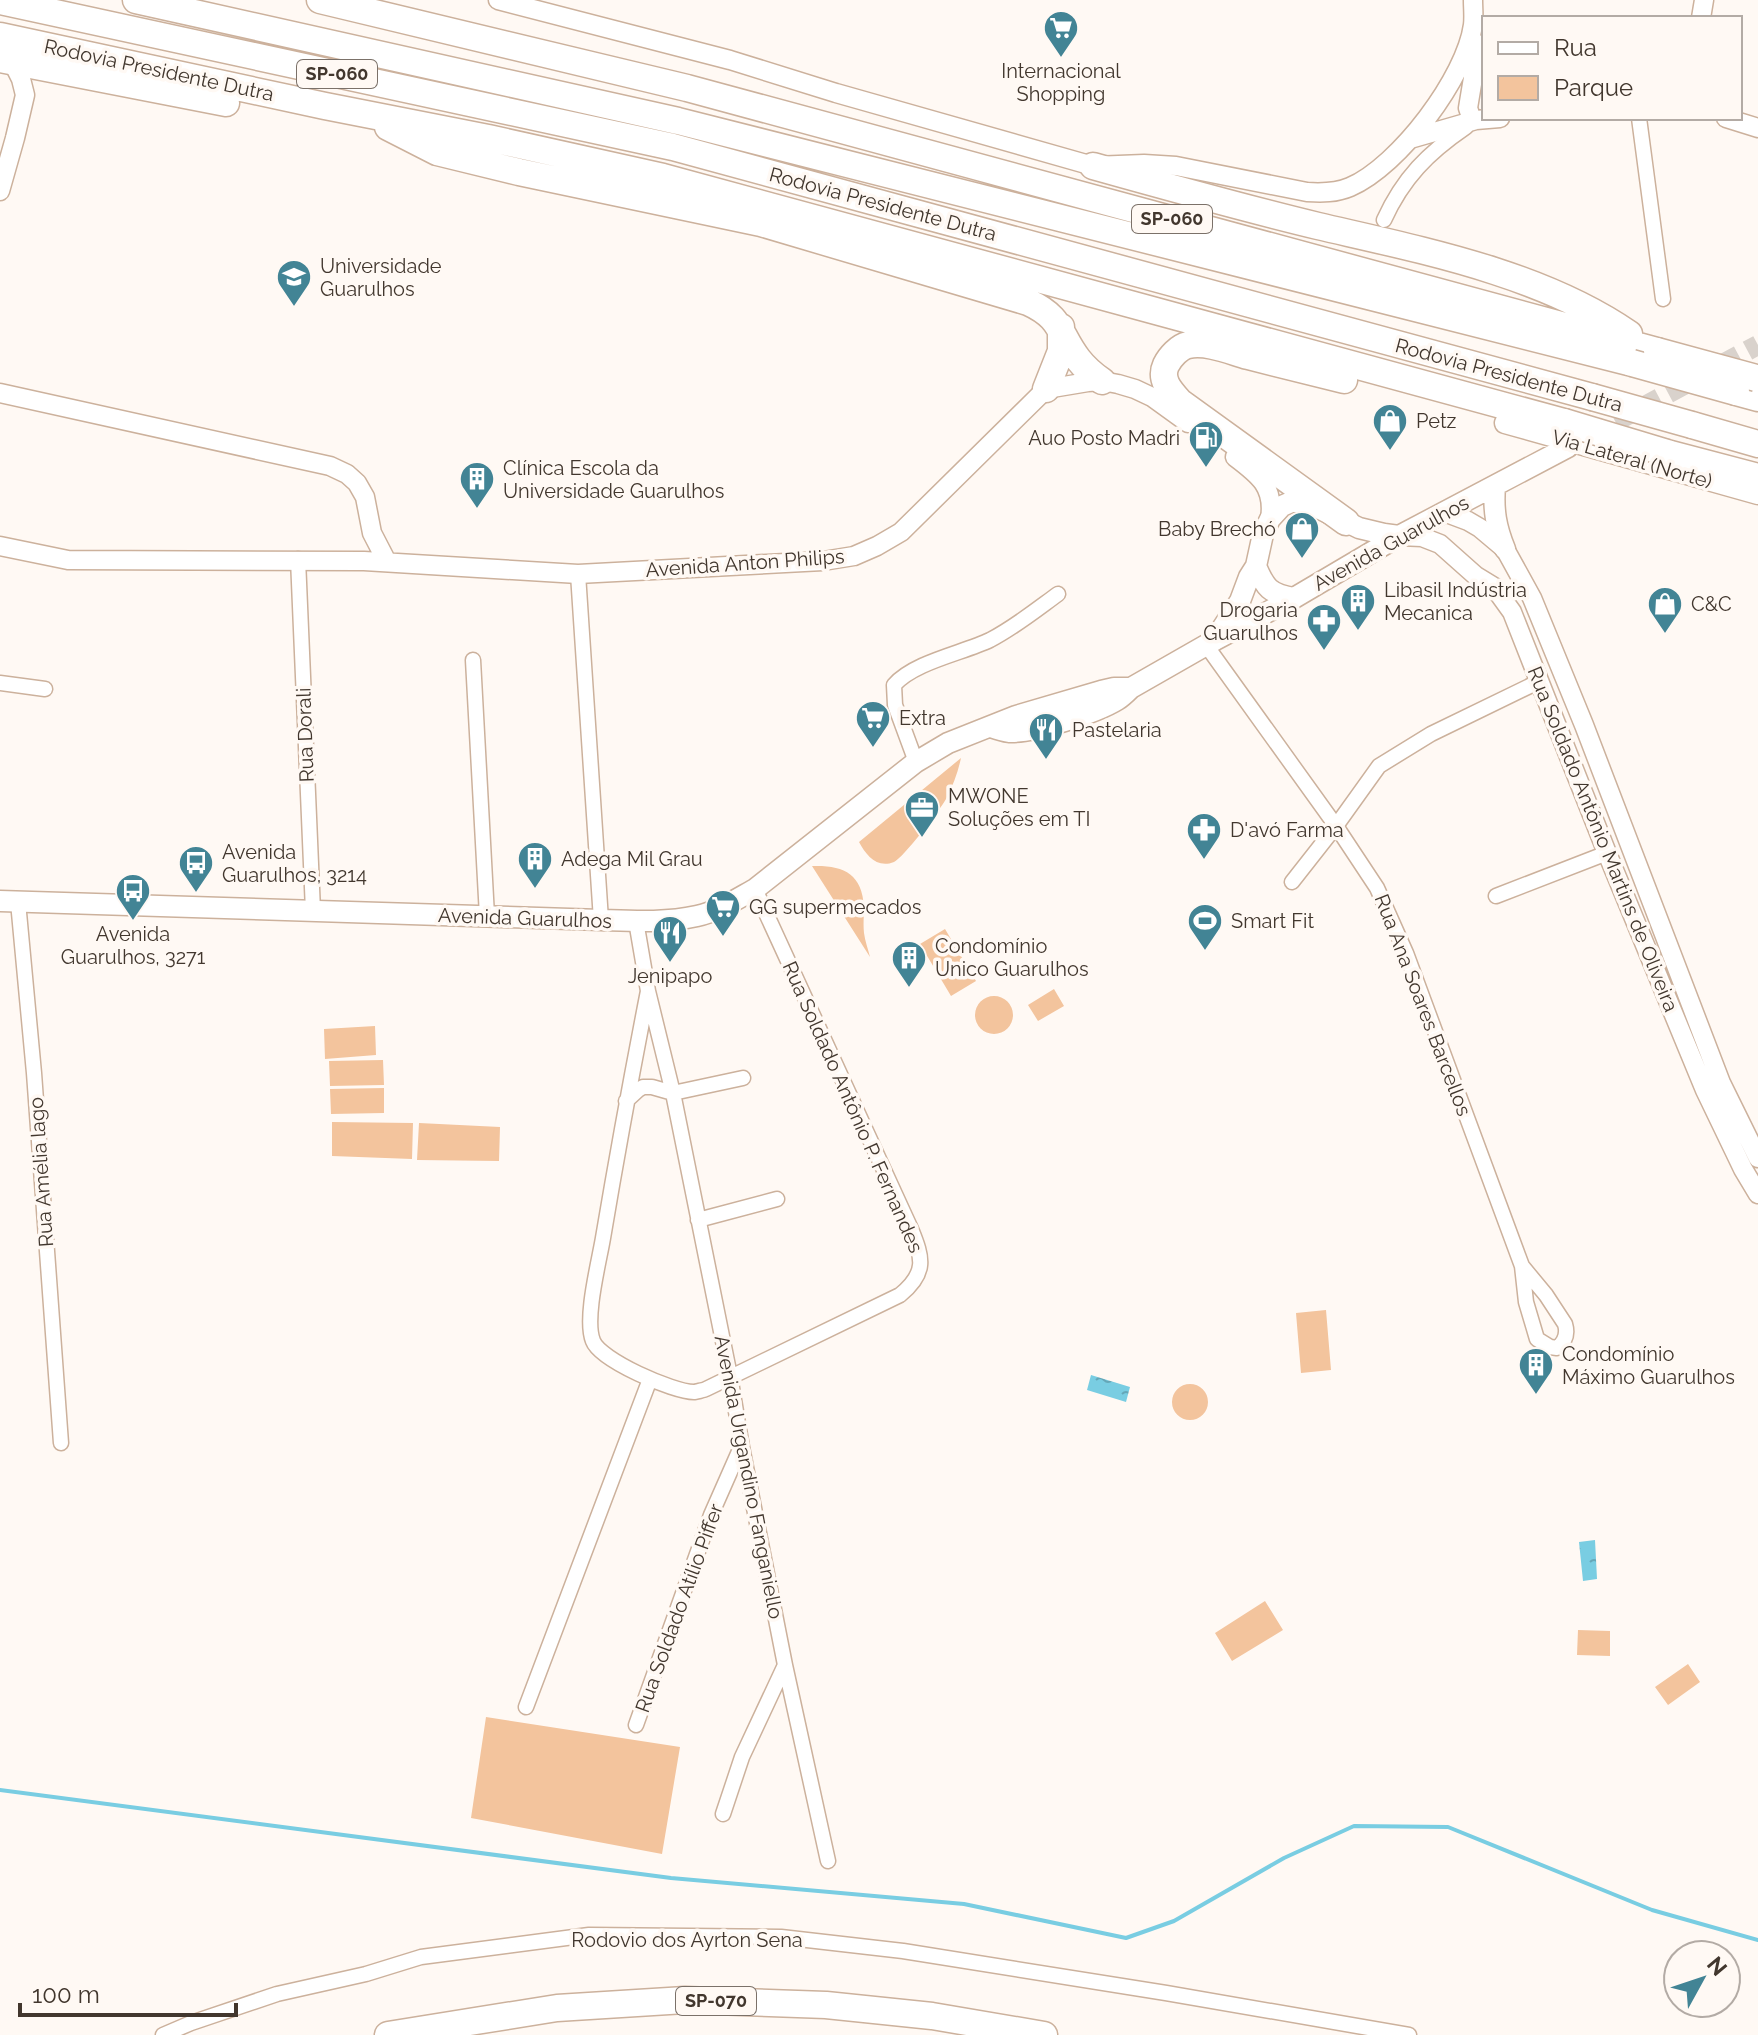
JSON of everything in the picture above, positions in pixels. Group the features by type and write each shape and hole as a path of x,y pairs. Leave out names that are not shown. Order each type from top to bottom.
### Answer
{"highway":[{"name":"Rodovia Presidente Dutra","path":"136,0 678,121 1644,353"},
{"name":"Rodovia Presidente Dutra","path":"320,0 687,88 1644,353 1752,387"},
{"name":"Rodovia Presidente Dutra","path":"0,1 673,147 1758,444"},
{"name":"Rodovia Presidente Dutra","path":"0,36 694,184 1559,429 1758,477"},
{"path":"6,60 270,111 325,106"},
{"path":"364,114 437,152 761,223 1028,302 1053,317 1078,360 1102,381"},
{"path":"1093,166 1476,267 1561,297 1618,327 1644,353"},
{"path":"1046,389 1061,351 1061,327"},
{"path":"1346,522 1170,392 1164,380 1164,368 1179,349 1198,344 1222,349 1505,423 1559,429"},
{"name":"SP-070","path":"388,2035 557,2008 685,2000 826,2005 932,2016 1044,2035"}],"main road":[{"name":"Via Lateral (Norte)","path":"1505,423 1758,494"},
{"name":"Avenida Guarulhos","path":"9,902 636,921 699,916 755,889 916,762 948,743 1016,716 1101,691 1131,688 1399,536 1495,486 1559,429"},
{"path":"1495,486 1493,508 1505,549"},
{"path":"1211,642 1240,601 1256,566 1263,534 1270,519 1282,506 1301,502 1371,531 1399,536"},
{"path":"1256,566 1263,583 1274,593 1294,598"}],"street":[{"path":"498,0 730,60 1093,166 1176,166 1325,193 1352,187 1386,162 1409,139 1449,88 1473,25"},
{"path":"1473,0 1474,66 1468,108 1471,117 1476,120"},
{"path":"0,191 25,95 21,79 6,60"},
{"path":"1384,220 1396,195 1418,166 1445,141 1476,120"},
{"path":"1409,139 1482,120"},
{"path":"1639,120 1663,299"},
{"path":"1732,120 1758,128"},
{"path":"1046,389 1102,381 1135,389 1152,397 1250,468 1269,492 1270,519"},
{"name":"Avenida Anton Philips","path":"0,546 76,560 298,559 578,574 823,561 854,556 901,532 1046,389"},
{"path":"0,393 330,466 357,483 365,497 372,533 387,562"},
{"name":"Rua Soldado Antônio Martins de Oliveira","path":"1444,512 1480,528 1505,549 1532,598 1721,1083 1758,1158"},
{"path":"364,561 372,533"},
{"name":"Rua Soldado Antônio Martins de Oliveira","path":"1399,536 1422,537 1440,544 1476,576 1494,587 1510,609 1705,1090 1758,1194"},
{"name":"Rua Dorali","path":"298,559 313,911"},
{"path":"578,574 601,920"},
{"path":"916,762 895,705 894,685 909,672 988,641 1058,594"},
{"path":"1510,609 1532,598"},
{"name":"Rua Ana Soares Barcellos","path":"1211,642 1377,888 1392,919 1522,1266"},
{"path":"473,660 487,916"},
{"path":"1292,882 1379,766 1431,734 1538,682"},
{"path":"0,683 45,689"},
{"path":"1576,776 1600,766"},
{"path":"1496,896 1607,853"},
{"name":"Rua Soldado Antônio P. Fernandes","path":"648,991 626,1101 590,1320 592,1339 597,1349 606,1356 650,1379 695,1392 900,1295 912,1285 921,1264 911,1229 755,889"},
{"name":"Rua Amélia lago","path":"9,902 34,1073 61,1443"},
{"name":"Avenida Urgandino Fanganiello","path":"636,921 648,991 673,1093 730,1376 785,1665 828,1861"},
{"path":"626,1101 643,1087 673,1093 743,1078"},
{"path":"698,1220 777,1199"},
{"path":"1522,1266 1565,1324 1565,1340 1557,1348 1537,1339 1526,1302 1522,1266"},
{"path":"526,1707 650,1379"},
{"name":"Rua Soldado Atílio Piffer","path":"636,1725 711,1515 742,1447"},
{"path":"723,1814 742,1757 785,1665"},
{"name":"Rodovio dos Ayrton Sena","path":"163,2035 277,1994 366,1974 421,1957 589,1935 781,1937 903,1951 1409,2035"}],"green space":[{"path":"961,758 946,799 905,852 888,864 877,862 869,856 859,842"},
{"path":"812,866 833,867 855,879 862,895 864,933 870,957"},
{"path":"945,929 976,981 951,996 920,944"},
{"path":"1054,989 1064,1006 1038,1021 1028,1005"},
{"path":"994,996 1008,1001 1013,1015 1008,1029 994,1034 980,1029 975,1015 980,1001"},
{"path":"375,1026 376,1055 325,1059 324,1029"},
{"path":"383,1060 384,1085 330,1086 329,1061"},
{"path":"384,1088 384,1113 331,1114 330,1089"},
{"path":"332,1122 413,1123 412,1159 332,1156"},
{"path":"419,1123 500,1127 499,1161 417,1160"},
{"path":"1326,1310 1331,1370 1301,1373 1296,1313"},
{"path":"1190,1384 1202,1390 1208,1402 1202,1414 1190,1420 1178,1414 1172,1402 1178,1390"},
{"path":"1265,1601 1283,1630 1232,1661 1215,1633"},
{"path":"1578,1630 1610,1631 1610,1656 1577,1655"},
{"path":"1688,1664 1700,1682 1668,1705 1655,1687"},
{"path":"486,1717 680,1747 662,1854 471,1818"}],"water":[{"path":"1091,1375 1130,1387 1126,1402 1087,1390"},
{"path":"1595,1540 1597,1579 1583,1581 1579,1542"}],"waterway":[{"path":"0,1790 671,1878 964,1904 1126,1938 1174,1921 1284,1858 1354,1826 1448,1827 1652,1910 1758,1940"}],"tunnel":[{"path":"1589,436 1758,345"}],"place":[{"name":"Internacional Shopping","path":"1061,59"},
{"name":"Universidade Guarulhos","path":"294,308"},
{"name":"Petz","path":"1390,452"},
{"name":"Auo Posto Madri","path":"1206,469"},
{"name":"Clínica Escola da Universidade Guarulhos","path":"477,510"},
{"name":"Baby Brechó","path":"1302,560"},
{"name":"Libasil Indústria Mecanica","path":"1358,632"},
{"name":"C&C","path":"1665,635"},
{"name":"Drogaria Guarulhos","path":"1324,652"},
{"name":"Extra","path":"873,749"},
{"name":"Pastelaria","path":"1046,761"},
{"name":"MWONE Soluções em TI","path":"922,839"},
{"name":"D'avó Farma","path":"1204,861"},
{"name":"Adega Mil Grau","path":"535,890"},
{"name":"Avenida Guarulhos, 3214","path":"196,894"},
{"name":"Avenida Guarulhos, 3271","path":"133,922"},
{"name":"GG supermecados","path":"723,938"},
{"name":"Smart Fit","path":"1205,952"},
{"name":"Jenipapo","path":"670,964"},
{"name":"Condomínio Unico Guarulhos","path":"909,989"},
{"name":"Condomínio Máximo Guarulhos","path":"1536,1396"}]}
